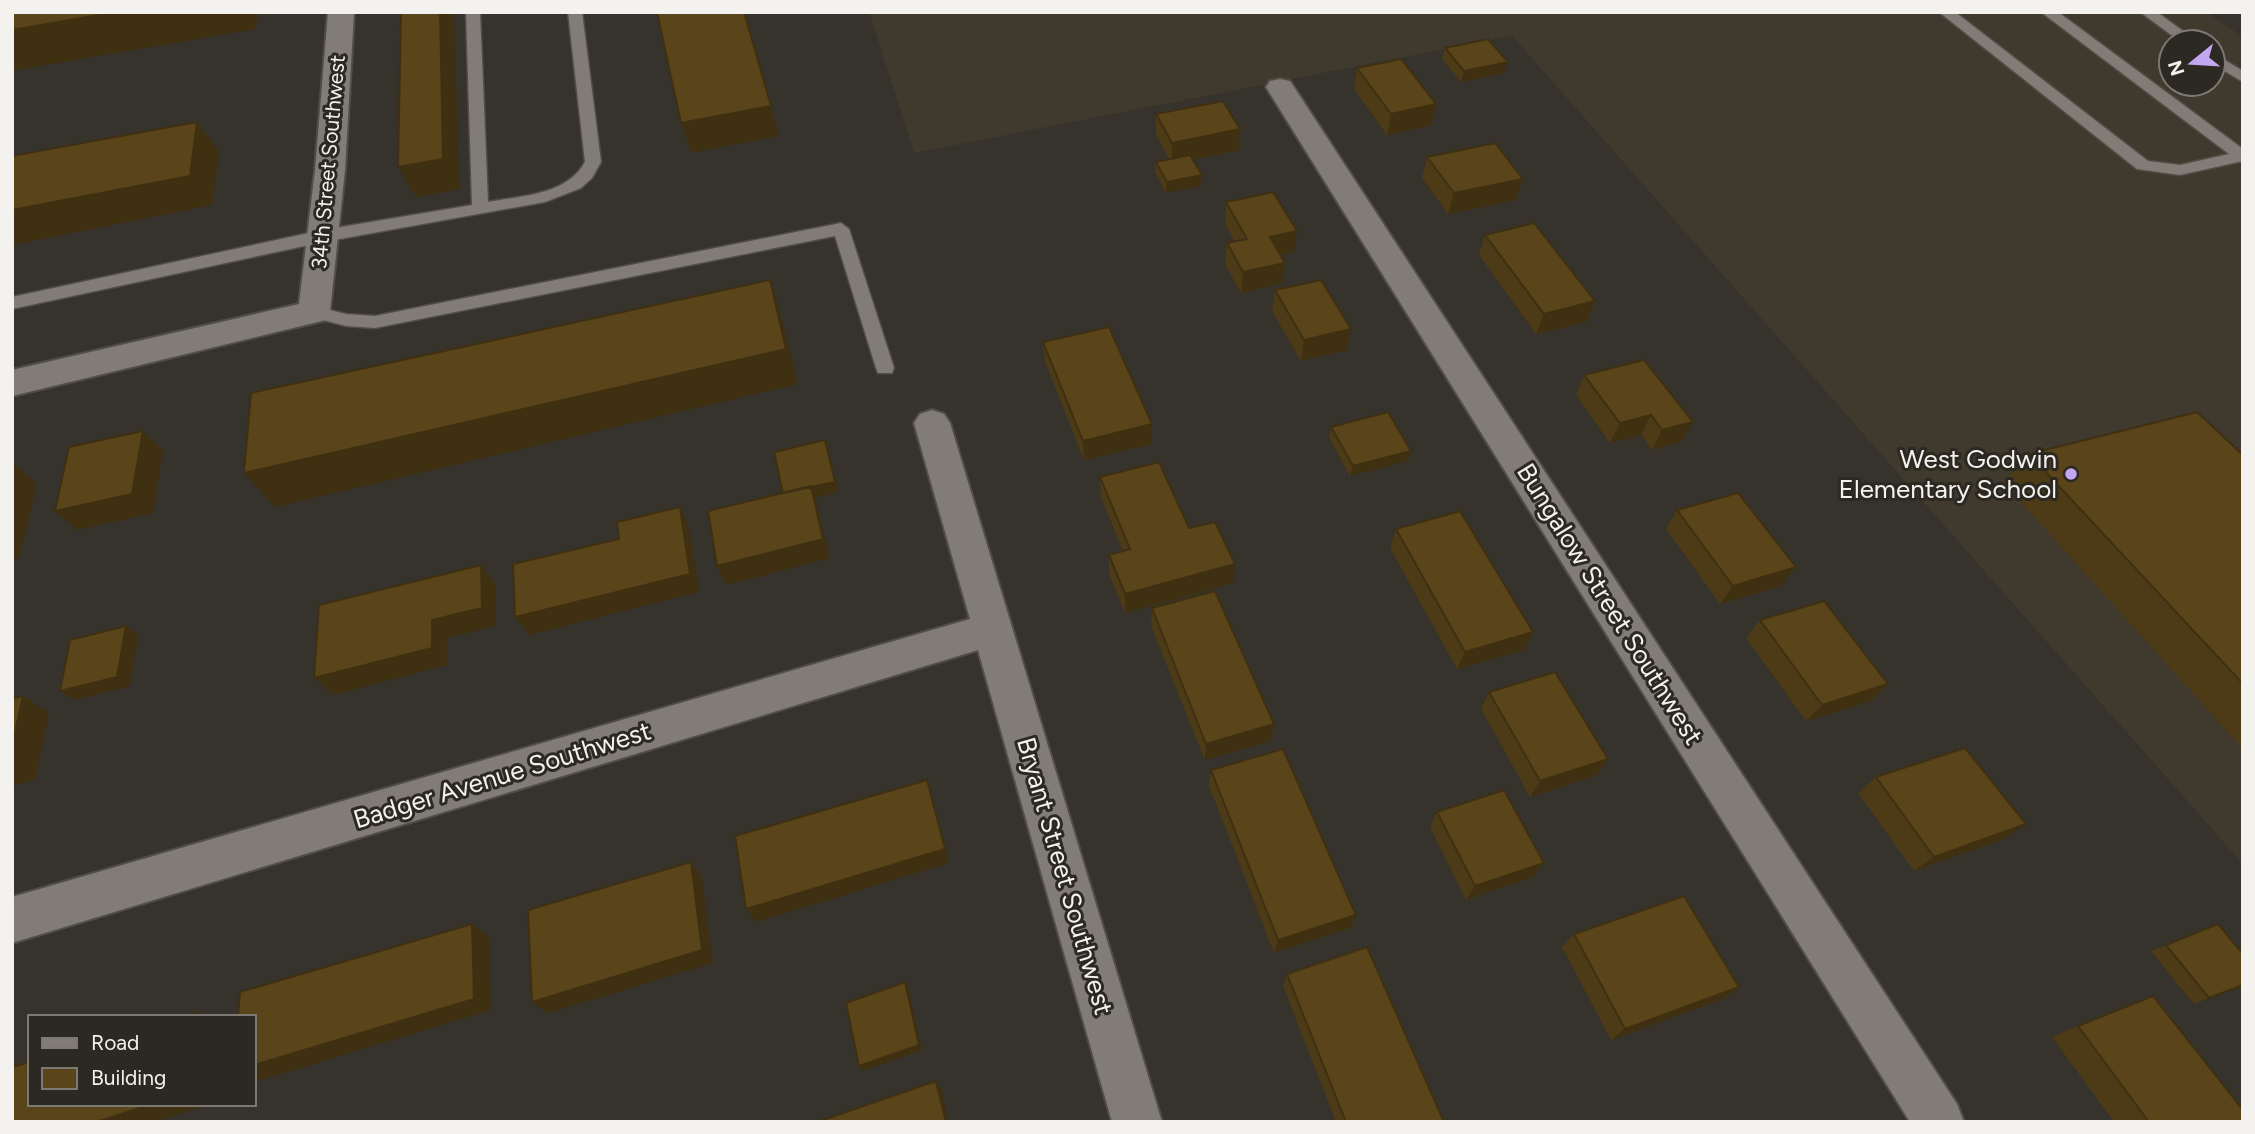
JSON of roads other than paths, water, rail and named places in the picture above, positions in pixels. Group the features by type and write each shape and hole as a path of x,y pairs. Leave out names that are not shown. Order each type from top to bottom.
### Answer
{"street":[{"name":"34th Street Southwest","path":"314,312 323,236 341,12"},
{"name":"Bungalow Street Southwest","path":"1280,87 1939,1122"},
{"path":"12,383 314,312"},
{"name":"Bryant Street Southwest","path":"932,423 1137,1122"},
{"name":"Badger Avenue Southwest","path":"12,920 992,629"}],"lane":[{"path":"473,12 480,209"},
{"path":"12,303 323,236 480,209 567,190 589,175 593,162 575,12"},
{"path":"1946,12 2143,165 2180,170 2242,156"},
{"path":"2048,12 2242,156"},
{"path":"2147,12 2170,28"},
{"path":"2227,67 2243,78"},
{"path":"314,312 346,320 376,322 841,229 886,368"}],"place":[{"name":"West Godwin Elementary School","path":"2071,474"}]}
